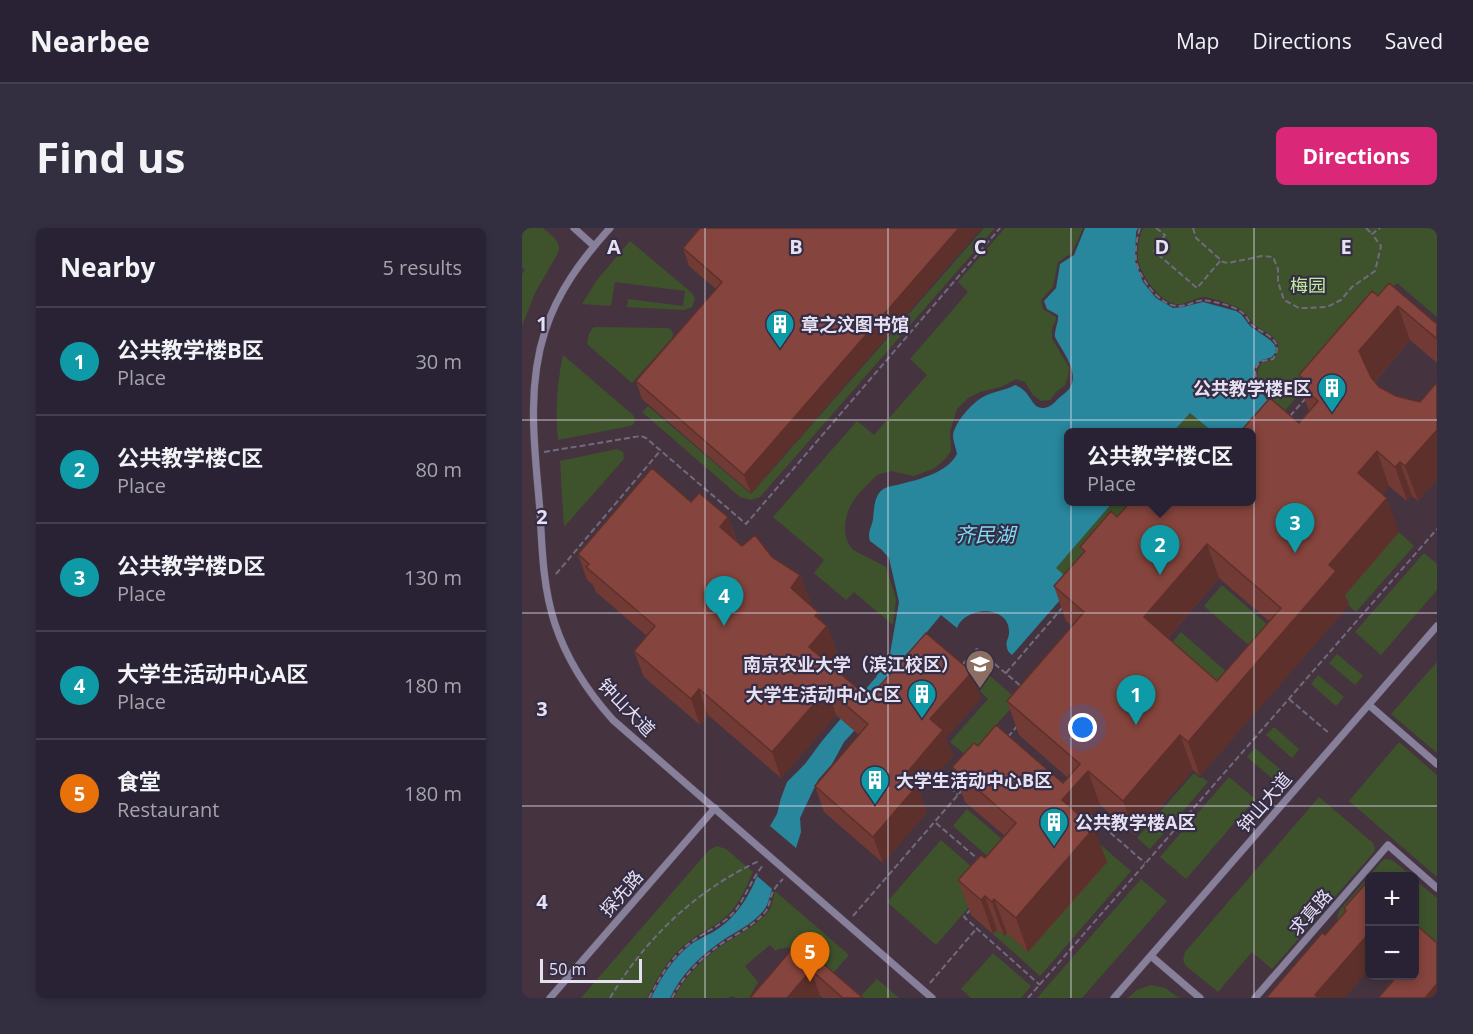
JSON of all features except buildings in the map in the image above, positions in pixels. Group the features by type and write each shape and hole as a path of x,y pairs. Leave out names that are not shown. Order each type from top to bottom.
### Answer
{"lane":[{"path":"574,228 594,246"},
{"name":"钟山大道","path":"610,228 580,263 560,295 545,330 534,386 533,405 546,586 549,604 561,641 589,691 614,720 932,998"},
{"name":"钟山大道","path":"1114,998 1437,626"},
{"path":"1369,705 1437,764"},
{"name":"探先路","path":"550,998 715,808"},
{"name":"求真路","path":"1255,998 1388,845 1437,888"},
{"path":"1150,956 1200,998"}],"path":[{"path":"536,454 641,436 746,524 1000,228"},
{"path":"1140,228 1136,261 1144,280 1157,297 1174,306 1203,299 1225,304 1243,313 1251,324 1272,338 1277,348 1276,354 1273,358 1261,361 1255,372 1263,393 1270,402"},
{"path":"1156,228 1165,236 1154,251 1197,288 1221,260"},
{"path":"1193,228 1196,238 1227,263 1262,256 1273,257 1278,268 1278,282 1284,300 1299,308 1327,307 1341,300 1352,287 1375,271 1381,246 1366,228"},
{"path":"1372,234 1380,228"},
{"path":"1286,420 1308,396"},
{"path":"546,586 660,451"},
{"path":"1028,998 1437,529"},
{"path":"1006,673 1062,607"},
{"path":"961,666 977,649 1022,687"},
{"path":"1289,699 1337,741"},
{"path":"1004,741 1018,725"},
{"path":"937,775 958,795"},
{"path":"847,924 966,786"},
{"path":"1084,810 1146,864"},
{"path":"934,822 982,864"},
{"path":"610,998 641,953 669,923 700,897 734,874 770,856"},
{"path":"649,998 664,971 676,956 690,943 719,926 734,911 756,874 770,856"},
{"path":"672,998 677,987 708,954 748,927 767,910 774,890 788,872"},
{"path":"971,909 964,917 1040,985"},
{"path":"923,990 977,928"}],"shaded area":[{"name":"南京农业大学（滨江校区）","path":"522,228 1437,228 1437,998 522,998"}],"green space":[{"path":"522,228 543,228 555,239 559,249 535,293 522,326 522,274 525,270 522,267"},
{"path":"984,228 995,228 760,497 751,500 740,497 642,412 648,406 751,494"},
{"path":"1005,228 1083,228 1072,253 1058,262 1053,287 1041,300 1043,309 1056,317 1052,328 1052,339 1069,367 1068,377 1065,385 1050,400 1041,401 1033,395 1025,382 1016,379 967,399 957,409 950,432 951,451 935,468 914,476 891,471 877,475 855,498 846,519 847,539 853,550 886,567 896,599 893,625 854,592 846,600 814,573 824,560 773,517 857,421 874,435 927,375 910,359 968,292 958,282"},
{"name":"梅园","path":"1143,228 1437,228 1437,317 1397,283 1256,443 1272,403 1258,378 1259,368 1262,363 1274,359 1278,347 1277,342 1254,324 1241,309 1231,305 1206,297 1179,304 1163,298 1147,280 1138,260 1140,235"},
{"path":"630,241 692,293 695,299 692,307 684,310 627,307 628,299 683,306 685,291 615,282 611,306 582,304 597,280"},
{"path":"594,327 668,328 673,333 672,338 632,383 588,345 589,335"},
{"path":"563,355 633,415 634,424 558,440 557,397"},
{"path":"1190,413 1208,428 1177,428"},
{"path":"617,449 623,452 624,459 564,527 560,461"},
{"path":"1109,506 1142,506 1074,584 1055,568"},
{"path":"1399,532 1414,546 1356,612 1341,599"},
{"path":"1424,553 1437,564 1437,590 1381,655 1355,632"},
{"path":"1222,585 1279,635 1261,656 1204,606"},
{"path":"1181,632 1238,682 1220,703 1163,653"},
{"path":"1337,654 1363,676 1355,685 1329,663"},
{"path":"1437,662 1437,753 1391,714"},
{"path":"982,669 1018,700 968,757 950,742 988,699 971,682"},
{"path":"1318,675 1344,697 1336,706 1311,684"},
{"path":"1274,727 1299,749 1292,758 1266,735"},
{"path":"1399,742 1437,775 1437,877 1349,801"},
{"path":"1255,748 1281,770 1273,779 1247,757"},
{"path":"1194,773 1208,782 1150,849 1137,838"},
{"path":"1229,777 1255,799 1186,879 1160,857"},
{"path":"1319,797 1373,843 1374,852 1272,969 1252,952 1218,992 1186,966 1183,960 1185,952"},
{"path":"967,809 1017,852 1002,869 953,826"},
{"path":"1081,828 1131,871 1040,976 993,934 997,930 1004,936 1007,933 1028,951 1107,862"},
{"path":"941,840 990,883 936,945 887,902"},
{"path":"717,846 726,849 753,872 739,900 728,915 688,942 675,954 647,998 581,998 709,850"},
{"path":"1392,860 1407,872 1373,872 1382,861"},
{"path":"1141,879 1167,901 1082,998 1037,998"},
{"path":"1365,881 1365,912 1339,922 1337,918 1339,911"},
{"path":"1419,883 1437,898 1437,957 1419,941"},
{"path":"775,891 849,955 833,973 800,946 776,951 770,945 745,966 758,982 749,998 730,996 729,998 674,998 683,983 701,963 721,946 757,923 767,913"},
{"path":"993,953 1031,986 1021,998 971,998 961,989"},
{"path":"877,979 899,998 863,998 861,996"},
{"path":"1151,985 1165,988 1179,998 1128,998 1137,990"}],"water":[{"name":"齐民湖","path":"1085,228 1138,228 1135,261 1143,282 1156,298 1173,308 1203,302 1236,311 1250,326 1274,344 1275,353 1272,357 1258,363 1253,373 1256,384 1269,403 1252,428 1208,428 1190,413 1177,428 1064,428 1064,506 1110,506 1056,568 1074,584 1012,655 1007,645 1008,626 1003,617 998,614 986,611 968,615 957,628 941,615 916,645 863,721 844,742 832,764 818,780 800,818 801,832 796,848 770,826 777,814 787,782 805,764 876,677 890,654 899,602 889,558 869,538 877,498 884,488 940,471 953,461 957,454 953,440 954,430 969,408 983,397 1015,385 1023,390 1035,405 1043,408 1052,405 1069,389 1072,383 1072,369 1055,337 1058,315 1047,309 1044,301 1056,288 1060,264 1074,255"},
{"path":"757,876 772,889 764,910 754,920 704,954 679,982 670,998 651,998 668,969 684,950 719,928 737,912"}],"place":[{"name":"章之汶图书馆","path":"780,350"},
{"name":"公共教学楼E区","path":"1332,414"},
{"name":"公共教学楼D区","path":"1295,553"},
{"name":"公共教学楼C区","path":"1160,575"},
{"name":"大学生活动中心A区","path":"724,626"},
{"name":"南京农业大学（滨江校区）","path":"980,690"},
{"name":"大学生活动中心C区","path":"922,720"},
{"name":"公共教学楼B区","path":"1136,725"},
{"name":"大学生活动中心B区","path":"875,806"},
{"name":"公共教学楼A区","path":"1054,848"},
{"name":"食堂","path":"810,982"}]}
